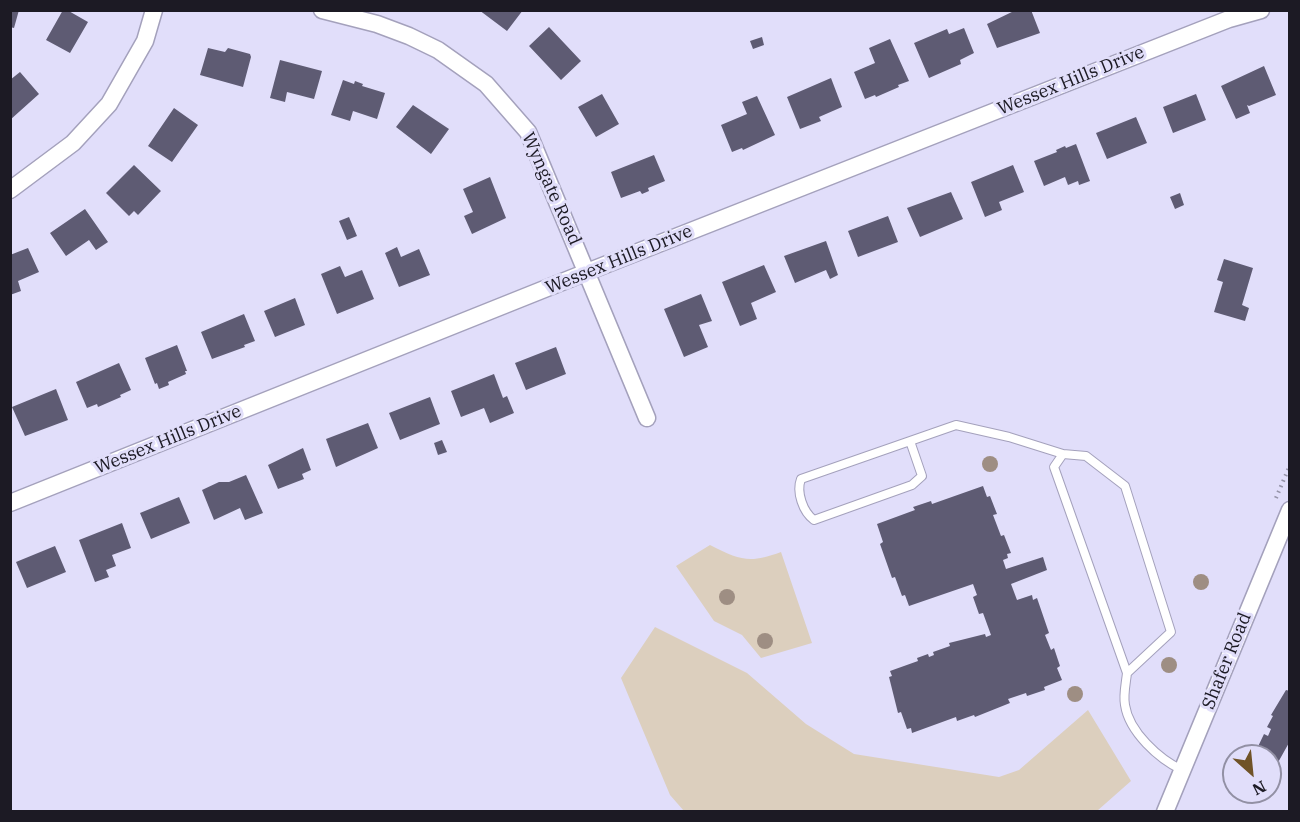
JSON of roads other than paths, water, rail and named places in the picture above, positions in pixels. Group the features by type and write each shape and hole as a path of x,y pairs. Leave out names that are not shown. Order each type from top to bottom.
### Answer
{"street":[{"path":"10,190 73,143 109,104 145,41 154,10"},
{"name":"Wyngate Road","path":"322,10 376,24 438,50 486,84 528,132 647,418"},
{"name":"Wessex Hills Drive","path":"10,503 1229,13 1261,10"},
{"name":"Shafer Road","path":"1165,812 1290,510"}],"lane":[{"path":"910,441 922,476 912,485 814,520 807,515 798,488 801,479 956,424 1063,454 1086,456 1125,486 1171,632 1127,673"},
{"path":"1063,454 1054,467 1127,673 1125,706 1136,732 1166,762 1182,770"}]}
